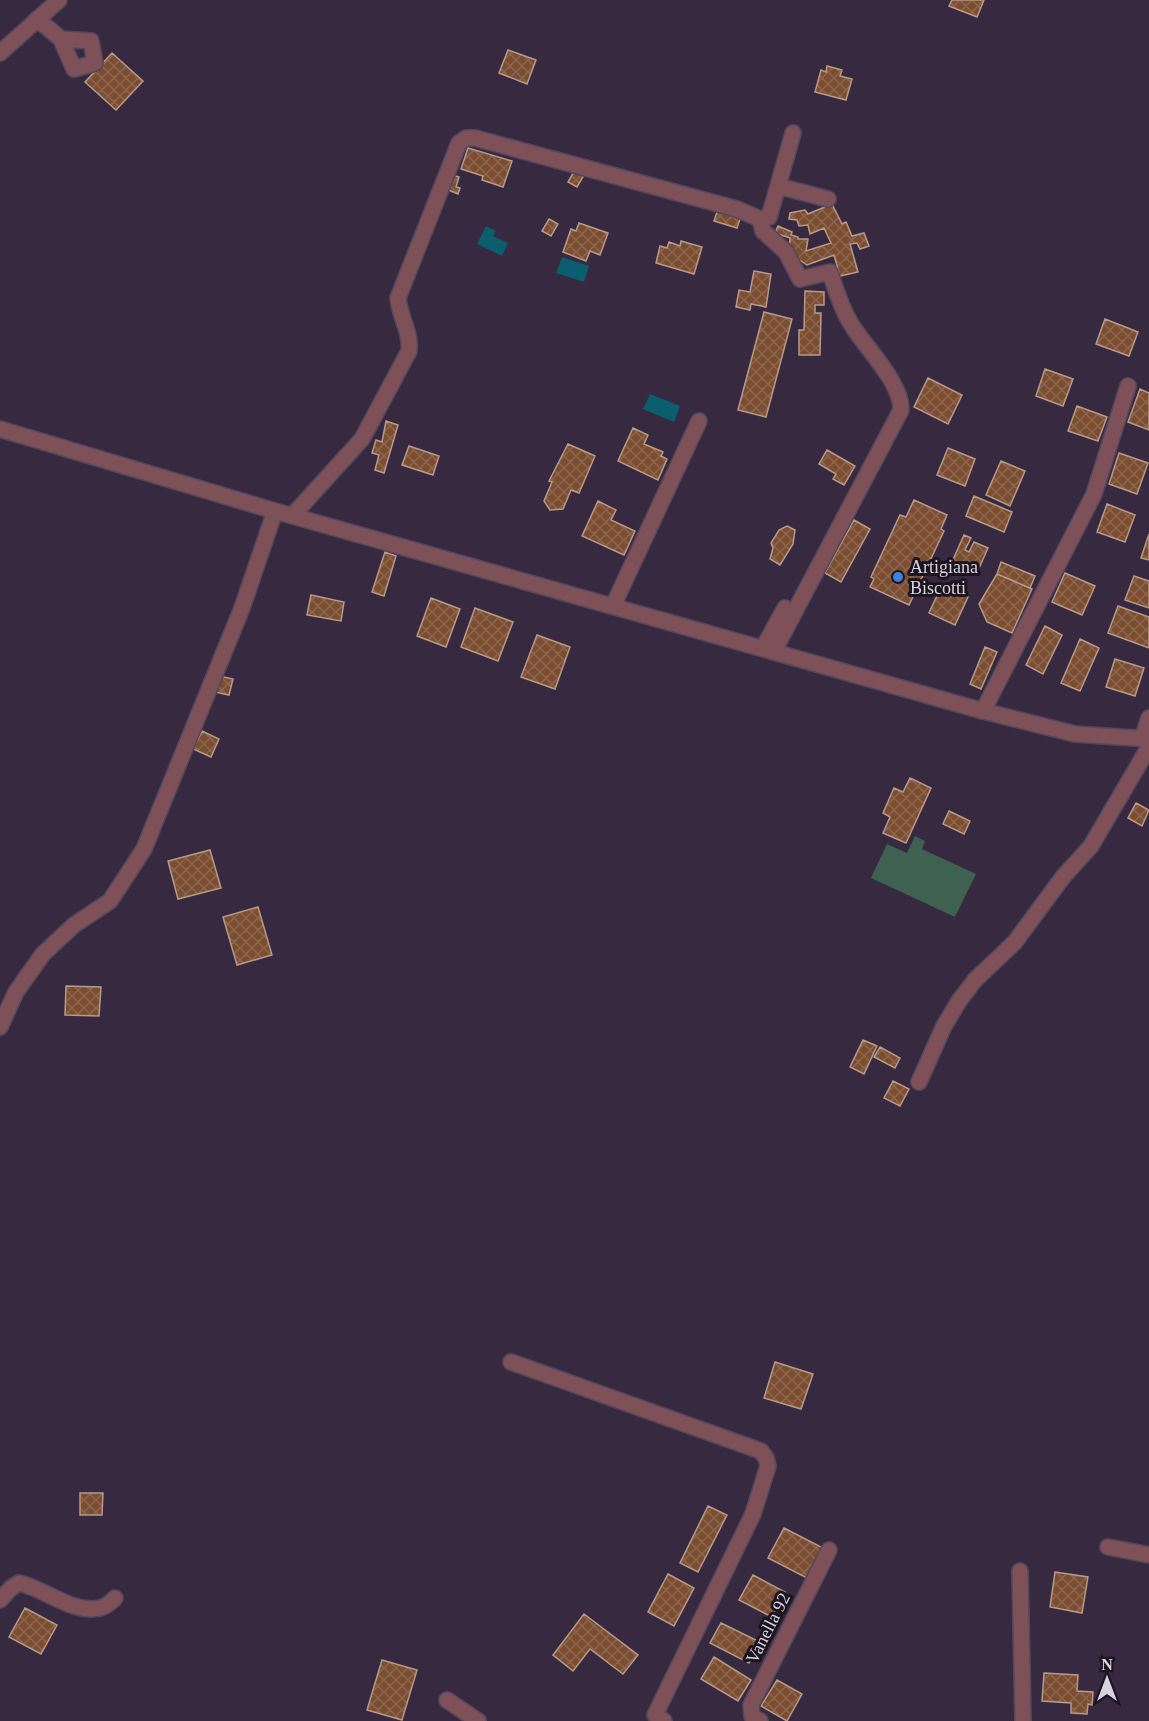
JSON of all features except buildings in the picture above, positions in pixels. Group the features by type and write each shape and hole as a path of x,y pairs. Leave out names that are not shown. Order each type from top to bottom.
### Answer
{"street":[{"path":"0,53 55,1"},
{"path":"37,19 61,39"},
{"path":"293,515 362,439 409,351 410,338 399,312 398,298 459,143 466,138 475,138 737,209 760,219 769,217 793,133"},
{"path":"778,186 828,199"},
{"path":"760,219 763,231 786,252 800,279 830,272 840,303 850,323 902,400 902,410 769,649"},
{"path":"983,711 1094,494 1128,386"},
{"path":"613,606 699,420"},
{"path":"0,429 275,511 983,711 1076,734 1147,741"},
{"path":"0,1027 16,992 43,954 74,925 110,901 144,849 242,608 275,511"},
{"path":"769,649 826,530"},
{"path":"919,1082 944,1026 959,1001 975,980 1015,942 1063,878 1091,846 1147,741 1149,718"},
{"path":"511,1362 761,1451 766,1458 768,1466 753,1514 655,1715 664,1721"},
{"path":"1108,1547 1149,1554"},
{"name":"Vanella 92","path":"760,1721 752,1716 751,1705 829,1550"},
{"path":"1020,1571 1023,1721"},
{"path":"0,1600 19,1583 32,1586 79,1609 102,1608 116,1598"},
{"path":"447,1700 478,1721"}],"green space":[{"path":"915,836 925,841 922,849 976,874 955,917 871,878 887,844 907,853"}],"water":[{"path":"486,226 496,231 493,236 508,243 502,256 477,244"},
{"path":"562,257 589,266 584,282 556,273"},
{"path":"650,394 680,406 674,422 643,409"}],"place":[{"name":"Artigiana Biscotti","path":"898,577"}]}
